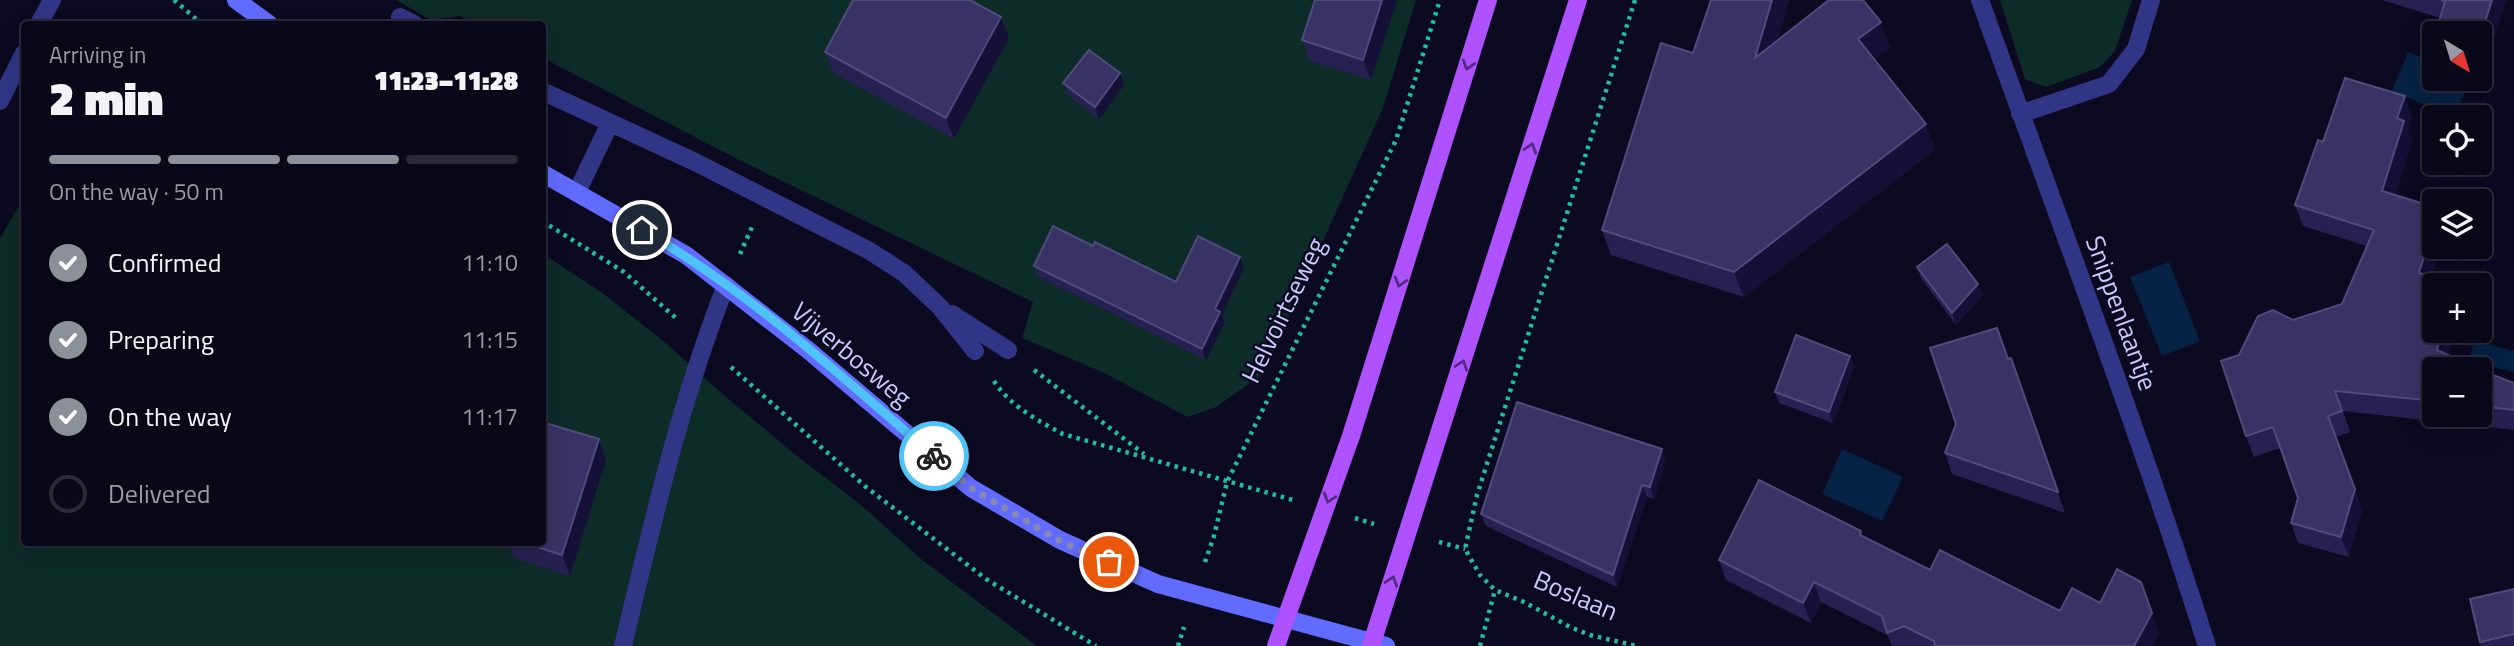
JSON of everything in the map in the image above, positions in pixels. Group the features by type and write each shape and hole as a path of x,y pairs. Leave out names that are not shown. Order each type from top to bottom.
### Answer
{"main road":[{"path":"236,0 264,21"},
{"path":"1276,646 1351,436 1488,0"},
{"path":"1285,620 1376,644 1578,0"},
{"name":"Vijverbosweg","path":"546,175 686,255 808,350 971,488 1060,541 1158,583 1285,620"}],"street":[{"path":"41,21 52,0"},
{"name":"Snippenlaantje","path":"1980,0 2167,518 2207,646"},
{"path":"2020,114 2109,84 2136,49 2151,0"},
{"path":"0,101 21,59"},
{"path":"546,93 766,197 868,250 904,273 940,307 975,351"},
{"path":"577,192 610,123"},
{"path":"623,646 662,481 703,342 726,285"},
{"path":"940,307 1008,350"}],"path":[{"path":"174,0 198,21"},
{"name":"Helvoirtseweg","path":"1178,646 1214,536 1227,482 1396,140 1440,0"},
{"path":"1480,646 1495,590 1480,575 1465,549 1476,495 1635,0"},
{"path":"726,285 766,197"},
{"path":"546,223 624,272 877,495 986,579 1096,646"},
{"path":"1008,350 1147,456"},
{"path":"975,351 1000,391 1035,419 1063,434 1147,456 1227,482"},
{"name":"Boslaan","path":"1495,590 1590,635 1637,646"}],"green space":[{"path":"396,0 1416,0 1383,108 1263,374 1216,407 1188,417 1102,372 1022,338 1033,302 741,161 546,60 546,21 471,21 460,16 431,20"},
{"path":"2000,0 2132,0 2115,51 2100,67 2046,87 2025,79"},
{"path":"21,202 21,546 546,546 546,256 601,292 666,343 797,456 860,504 921,559 1037,646 0,646 0,238"}],"water":[{"path":"2408,52 2422,58 2422,91 2466,91 2459,105 2425,105 2392,91"},
{"path":"2169,262 2200,341 2162,356 2130,277"},
{"path":"2474,343 2514,351 2514,372 2492,367 2492,357 2470,357"},
{"path":"1842,449 1903,477 1882,521 1822,494"}],"building":[{"path":"853,0 970,0 1001,17 946,118 825,52"},
{"path":"1315,0 1382,0 1363,60 1302,40"},
{"path":"1711,0 1772,0 1755,58 1829,0 1863,0 1881,22 1858,39 1926,124 1734,272 1602,230 1661,43 1693,53"},
{"path":"2441,0 2492,0 2485,21 2439,21 2445,1"},
{"path":"1089,50 1120,73 1095,107 1063,83"},
{"path":"2345,78 2405,96 2397,118 2404,121 2382,191 2422,203 2423,259 2419,273 2422,274 2422,343 2439,343 2437,350 2452,357 2422,357 2422,400 2335,391 2342,411 2328,416 2355,489 2341,537 2291,523 2298,498 2273,427 2246,436 2221,361 2239,355 2258,316 2273,310 2293,320 2342,304 2374,230 2295,205 2318,140 2323,142"},
{"path":"1053,226 1093,246 1095,242 1176,282 1198,236 1240,257 1215,309 1220,312 1202,349 1034,266"},
{"path":"1947,244 1978,284 1952,313 1917,267"},
{"path":"1997,328 2008,359 2011,358 2058,492 1945,453 1956,424 1930,348"},
{"path":"1796,335 1850,356 1829,412 1775,392"},
{"path":"2492,375 2514,383 2514,410 2492,407"},
{"path":"1517,402 1662,449 1650,487 1642,485 1613,575 1481,514"},
{"path":"546,423 599,439 562,555 534,546 546,546"},
{"path":"1759,480 1861,531 1860,535 1930,570 1940,550 2060,611 2072,588 2100,603 2117,569 2141,582 2152,613 2134,646 1935,646 1934,641 1904,626 1887,633 1882,616 1814,582 1803,603 1719,560"},
{"path":"2514,589 2514,634 2480,642 2470,599"}],"way so far":[{"path":"934,456 971,488 1060,541 1109,562"}],"route":[{"path":"642,230 686,255 726,285 934,456"}]}
